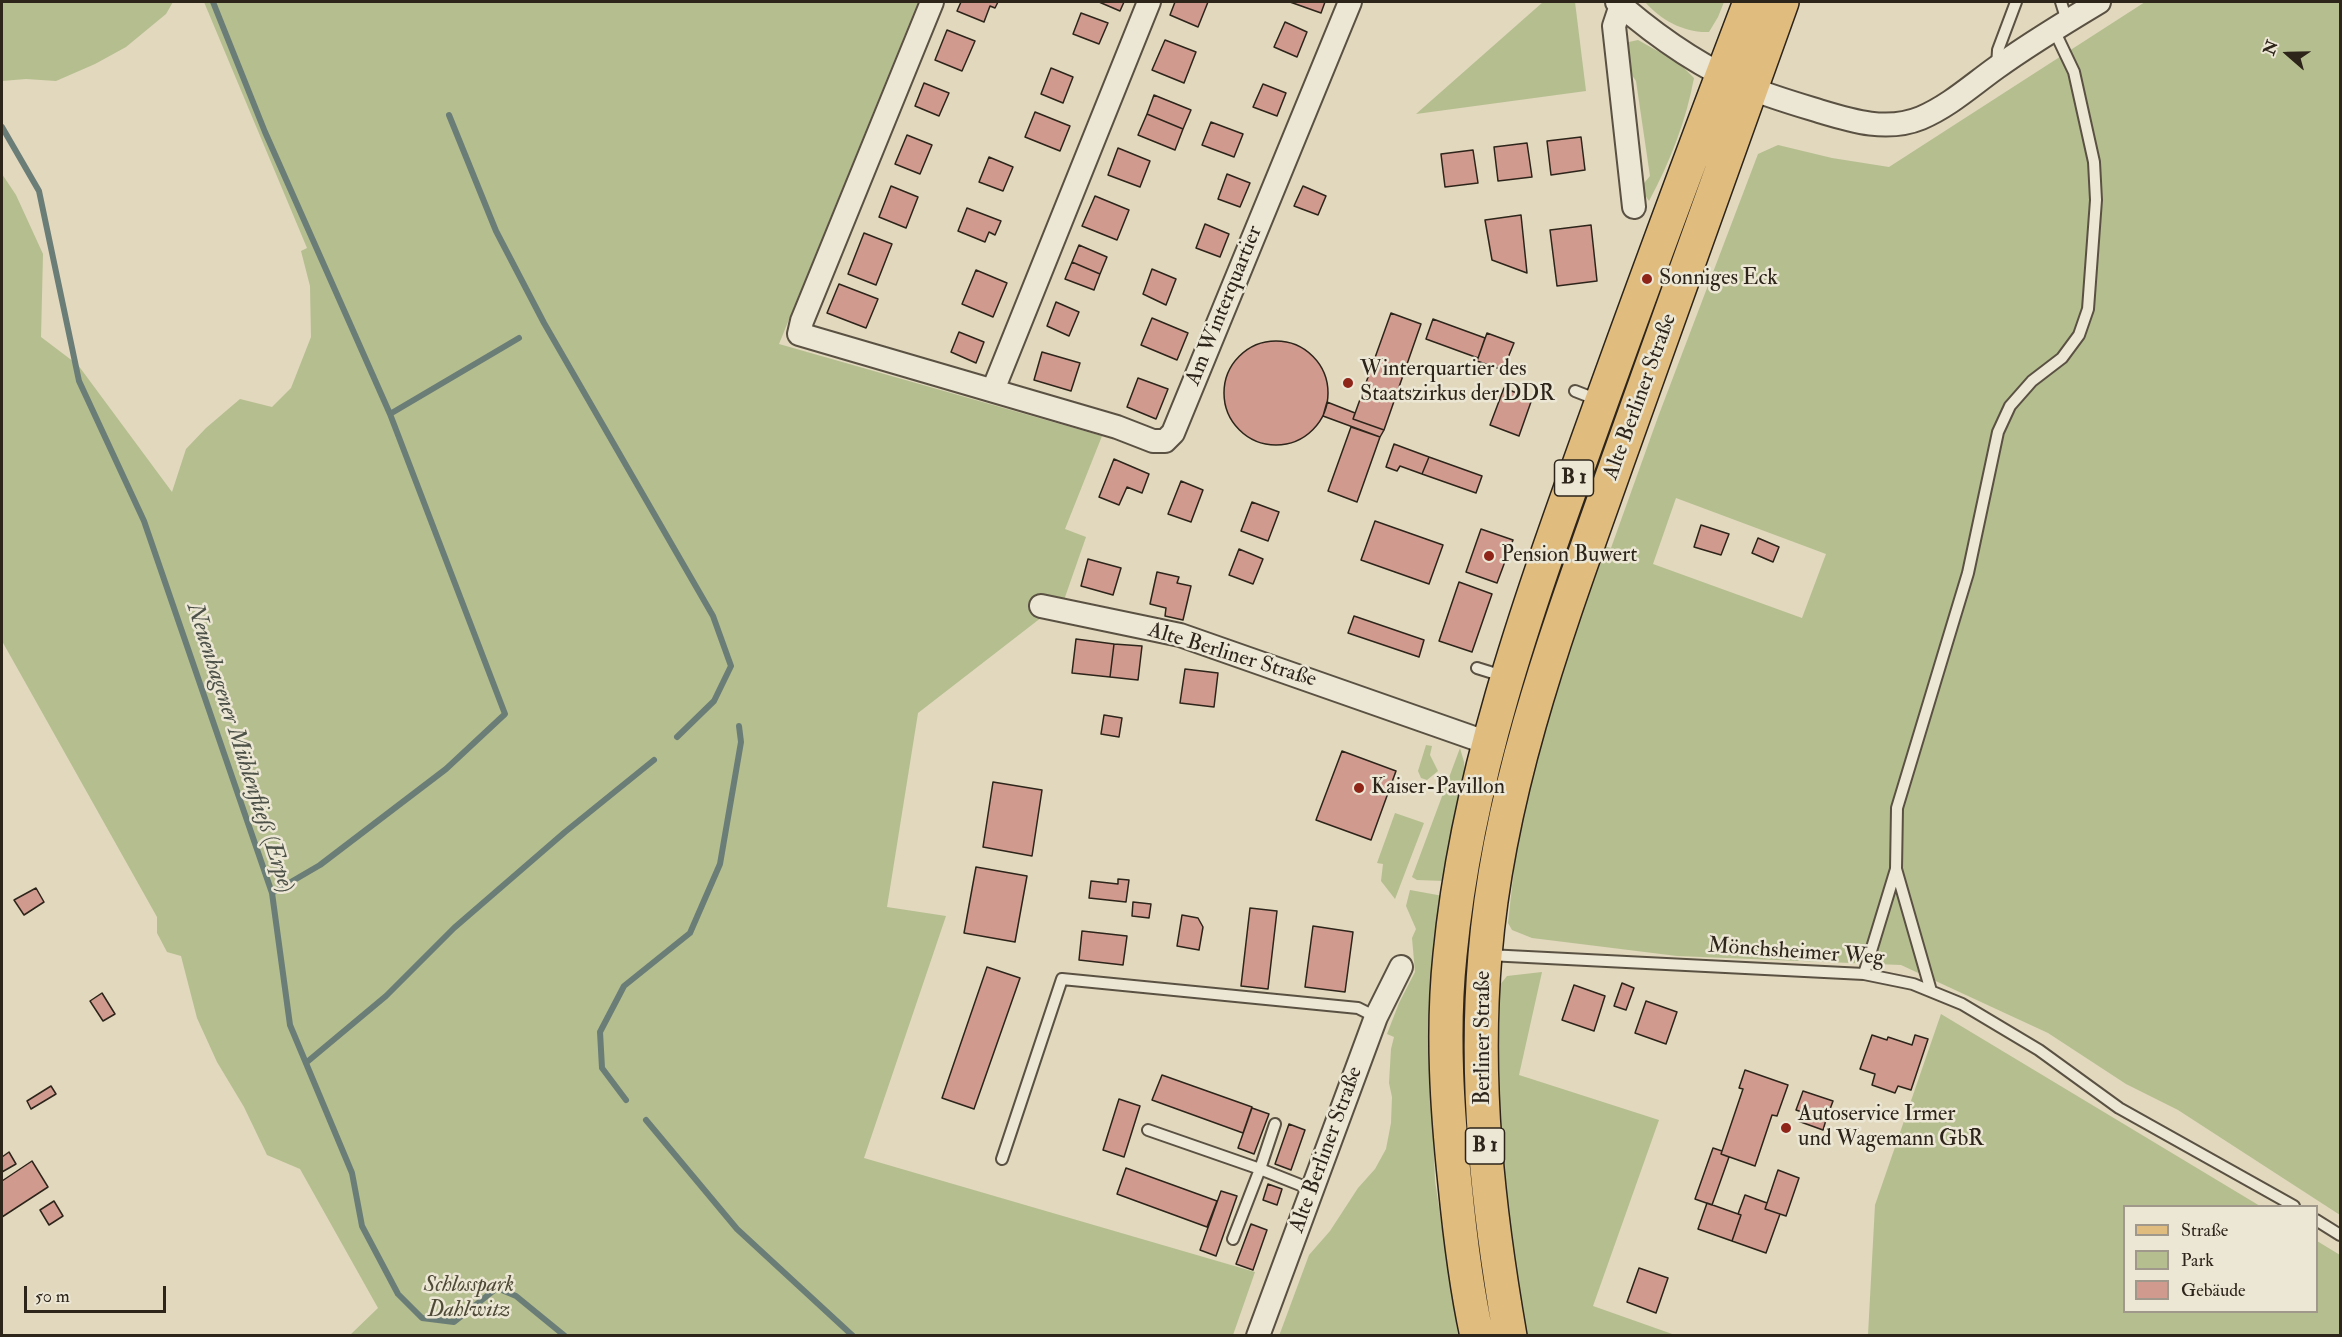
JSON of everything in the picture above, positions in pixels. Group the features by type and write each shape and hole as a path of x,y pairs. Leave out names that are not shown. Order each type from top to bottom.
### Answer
{"main road":[{"name":"B 1","path":"1736,82 1750,2"},
{"name":"B 1","path":"1736,82 1782,2"},
{"name":"Alte Berliner Straße","path":"1450,955 1470,820 1488,743 1492,673 1541,570 1588,396 1736,82"},
{"name":"Alte Berliner Straße","path":"1485,955 1502,835 1518,766 1550,655 1736,82"},
{"name":"Berliner Straße","path":"1450,955 1446,1057 1448,1123 1460,1229 1477,1335"},
{"name":"Berliner Straße","path":"1485,955 1481,1047 1485,1149 1500,1277 1510,1335"}],"street":[{"name":"Am Winterquartier","path":"932,2 802,321 799,334 1117,427 1153,441 1165,441 1173,433 1350,2"},
{"path":"993,390 1149,2"},
{"path":"1634,207 1614,26 1619,3 1660,36 1736,82 1846,119 1870,124 1896,125 1918,119 1944,107 2061,18 2099,2"},
{"name":"Alte Berliner Straße","path":"1041,606 1180,635 1488,743"},
{"name":"Alte Berliner Straße","path":"1258,1335 1376,1017 1401,967"}],"lane":[{"path":"1997,67 1998,50 2016,2"},
{"path":"1864,974 1896,869 1897,808 1968,573 1998,432 2010,406 2032,381 2062,358 2079,335 2088,309 2096,200 2094,162 2061,18"},
{"path":"1896,869 1931,992"},
{"name":"Mönchsheimer Weg","path":"1485,955 1864,974 1898,980 1962,1004 2039,1050 2119,1108 2292,1205"},
{"path":"1002,1159 1062,979 1358,1008 1376,1017"},
{"path":"1233,1239 1275,1124"},
{"path":"1148,1130 1313,1190"},
{"path":"2318,1221 2340,1235"}],"green space":[{"path":"2,2 173,2 166,14 126,47 95,64 56,81 26,79 2,81"},
{"name":"Schlosspark Dahlwitz","path":"204,2 918,2 779,344 1102,436 1065,529 1086,537 1064,600 918,713 887,907 946,916 864,1158 1255,1272 1233,1335 350,1335 378,1308 300,1169 267,1155 244,1107 217,1062 197,1018 181,956 167,952 157,933 157,917 2,641 2,174 16,195 43,254 41,337 78,365 172,492 186,449 206,428 240,399 272,407 291,388 311,337 310,286 301,251 307,248"},
{"path":"1543,2 1575,2 1586,91 1416,114"},
{"path":"1645,2 1724,2 1709,32 1700,32 1682,28 1666,20"},
{"path":"2145,2 2340,2 2340,1215 2178,1110 2126,1084 2048,1033 1901,965 1677,956 1532,938 1512,930 1508,923 1517,842 1545,718 1603,546 1611,548 1758,154 1778,145 1832,158 1889,167","holes":["1676,498 1826,554 1802,618 1653,564"]},
{"path":"1638,40 1679,63 1694,78 1687,110 1676,141 1649,201 1640,188 1650,176 1636,81 1630,72 1626,57 1629,42"},
{"path":"1426,745 1432,746 1430,755 1438,771 1427,780 1421,778 1418,771"},
{"path":"1460,748 1465,775 1445,881 1417,880 1412,877"},
{"path":"1395,813 1424,823 1395,899 1381,881 1383,864 1377,863"},
{"path":"1410,890 1443,896 1431,1073 1435,1181 1458,1335 1279,1336 1309,1255 1330,1231 1358,1188 1375,1169 1386,1149 1391,1123 1392,1097 1389,1083 1394,1037 1387,1034 1399,1003 1415,972 1412,938 1416,929 1406,906"},
{"path":"1542,972 1519,1075 1659,1120 1593,1306 1675,1335 1523,1335 1496,1143 1495,1000 1499,986 1507,976"},
{"path":"1941,1014 2258,1205 2123,1205 2123,1313 2318,1313 2318,1242 2340,1255 2340,1335 1868,1335 1875,1205"}],"building":[{"path":"961,2 998,2 995,8 990,6 984,22 957,11"},
{"path":"1099,2 1124,2 1120,11"},
{"path":"1175,2 1208,2 1198,27 1170,15"},
{"path":"1290,2 1325,2 1321,13"},
{"path":"1081,13 1108,23 1099,44 1073,34"},
{"path":"1285,22 1307,32 1297,57 1274,47"},
{"path":"947,30 975,41 962,71 935,60"},
{"path":"1165,40 1196,52 1184,83 1152,70"},
{"path":"1051,68 1073,77 1063,103 1041,94"},
{"path":"924,83 949,93 939,116 915,106"},
{"path":"1263,84 1286,93 1277,116 1253,107"},
{"path":"1154,95 1191,110 1183,129 1147,114"},
{"path":"1035,112 1070,126 1060,151 1025,137"},
{"path":"1147,114 1183,129 1175,150 1138,135"},
{"path":"1211,122 1243,134 1234,157 1202,145"},
{"path":"907,135 932,145 920,174 895,164"},
{"path":"1581,137 1585,170 1551,175 1547,141"},
{"path":"1527,143 1532,177 1498,181 1494,147"},
{"path":"1118,148 1150,161 1140,187 1108,175"},
{"path":"1473,150 1478,183 1445,187 1441,154"},
{"path":"989,157 1013,167 1003,191 979,182"},
{"path":"1227,174 1250,183 1240,207 1218,199"},
{"path":"891,186 918,197 906,228 879,217"},
{"path":"1303,186 1326,196 1318,215 1294,206"},
{"path":"1095,196 1129,210 1117,240 1082,226"},
{"path":"967,208 1001,221 995,235 989,232 985,242 958,231"},
{"path":"1521,215 1527,273 1492,260 1485,220"},
{"path":"1205,224 1229,234 1220,257 1196,248"},
{"path":"1591,225 1597,281 1557,286 1550,230"},
{"path":"864,233 892,244 876,285 848,274"},
{"path":"1079,245 1107,257 1100,274 1072,262"},
{"path":"1072,262 1100,274 1094,290 1065,279"},
{"path":"1152,269 1176,279 1166,305 1143,294"},
{"path":"976,270 1007,283 993,317 962,304"},
{"path":"839,284 878,299 866,328 827,313"},
{"path":"1056,302 1079,312 1069,336 1047,326"},
{"path":"1391,313 1421,324 1384,430 1353,419"},
{"path":"1152,318 1188,333 1177,360 1141,345"},
{"path":"1433,319 1485,338 1478,358 1426,339"},
{"path":"959,332 984,342 976,363 951,352"},
{"path":"1487,333 1514,343 1503,370 1477,361"},
{"path":"1276,341 1296,345 1313,356 1324,373 1328,393 1324,413 1313,430 1296,441 1276,445 1256,441 1239,430 1228,413 1224,393 1228,373 1239,356 1256,345"},
{"path":"1042,352 1080,363 1071,391 1034,380"},
{"path":"1138,378 1168,389 1156,419 1127,407"},
{"path":"1504,388 1532,399 1519,436 1490,425"},
{"path":"1327,402 1355,413 1353,419 1384,430 1380,437 1323,416"},
{"path":"1351,427 1380,437 1357,502 1328,491"},
{"path":"1394,444 1429,457 1422,474 1400,466 1397,471 1386,467"},
{"path":"1429,457 1482,476 1476,493 1422,474"},
{"path":"1114,459 1149,474 1142,493 1127,487 1119,505 1099,497"},
{"path":"1181,481 1203,490 1191,522 1168,514"},
{"path":"1252,502 1279,512 1268,541 1241,531"},
{"path":"1375,521 1443,545 1429,584 1361,560"},
{"path":"1701,525 1729,534 1721,555 1694,547"},
{"path":"1481,529 1513,540 1497,583 1466,572"},
{"path":"1758,538 1779,547 1773,562 1752,553"},
{"path":"1239,549 1263,559 1253,584 1229,575"},
{"path":"1088,559 1121,568 1113,595 1081,586"},
{"path":"1157,572 1179,577 1177,583 1191,586 1183,620 1165,616 1166,608 1150,604"},
{"path":"1459,582 1492,594 1472,652 1439,641"},
{"path":"1354,616 1424,640 1419,657 1348,633"},
{"path":"1076,639 1114,644 1110,677 1072,673"},
{"path":"1114,644 1142,646 1138,680 1110,677"},
{"path":"1185,669 1218,673 1214,707 1180,703"},
{"path":"1104,715 1122,718 1119,737 1101,734"},
{"name":"Kaiser-Pavillon","path":"1342,751 1396,771 1371,840 1316,820"},
{"path":"993,782 1042,790 1032,856 983,847"},
{"path":"976,867 1027,876 1015,942 964,933"},
{"path":"1118,879 1129,880 1126,902 1089,898 1091,881 1118,884"},
{"path":"36,888 44,902 24,915 14,900"},
{"path":"1133,902 1151,904 1149,918 1132,916"},
{"path":"1250,908 1277,911 1268,989 1241,986"},
{"path":"1182,915 1198,918 1203,927 1199,950 1177,946"},
{"path":"1313,926 1353,932 1345,992 1305,987"},
{"path":"1082,931 1127,936 1123,965 1079,960"},
{"path":"987,967 1020,978 974,1109 942,1098"},
{"path":"1622,983 1634,988 1626,1010 1614,1006"},
{"path":"1574,985 1605,996 1594,1031 1562,1020"},
{"path":"102,993 115,1014 103,1021 90,1001"},
{"path":"1646,1001 1677,1012 1666,1044 1635,1033"},
{"path":"1872,1035 1887,1040 1888,1037 1912,1045 1915,1035 1928,1039 1911,1090 1898,1086 1895,1093 1872,1085 1875,1074 1860,1069"},
{"path":"1745,1070 1788,1085 1777,1116 1772,1115 1755,1166 1721,1154 1743,1089 1739,1088"},
{"path":"1162,1075 1252,1107 1243,1133 1152,1100"},
{"path":"51,1086 56,1094 31,1109 27,1101"},
{"path":"1803,1091 1833,1101 1826,1120 1796,1110"},
{"path":"1119,1099 1140,1106 1124,1157 1103,1150"},
{"path":"1252,1108 1269,1114 1254,1154 1238,1148"},
{"path":"1801,1111 1826,1120 1823,1130 1798,1121"},
{"path":"1289,1124 1305,1130 1291,1170 1275,1164"},
{"path":"1713,1148 1729,1157 1712,1205 1695,1199"},
{"path":"9,1152 16,1164 2,1172 2,1157"},
{"path":"32,1161 48,1187 2,1217 2,1181"},
{"path":"1126,1168 1217,1201 1207,1227 1117,1194"},
{"path":"1778,1170 1799,1178 1786,1216 1765,1209"},
{"path":"1268,1184 1282,1189 1277,1205 1263,1200"},
{"path":"1221,1191 1237,1196 1216,1256 1200,1250"},
{"path":"1745,1195 1767,1203 1765,1209 1780,1214 1766,1253 1732,1241"},
{"path":"54,1201 63,1216 49,1225 40,1210"},
{"path":"1707,1203 1741,1215 1732,1241 1698,1229"},
{"path":"1251,1224 1267,1230 1253,1270 1236,1264"},
{"path":"1639,1268 1668,1278 1656,1313 1627,1302"}],"waterway":[{"path":"213,2 265,132 390,414 505,714 446,769 320,865 272,893"},
{"path":"449,115 496,231 544,323 713,616 731,666 714,701 677,737"},
{"name":"Neuenhagener Mühlenfließ (Erpe)","path":"2,127 39,191 79,381 144,521 272,893 290,1025 352,1173 362,1226 398,1294 422,1318 454,1322 497,1288 516,1296 565,1336"},
{"path":"390,414 519,338"},
{"path":"626,1100 602,1068 600,1032 624,986 690,933 720,864 741,742 739,726"},
{"path":"307,1062 386,996 454,928 565,832 654,760"},
{"path":"646,1120 737,1229 853,1336"}],"place":[{"name":"Sonniges Eck","path":"1647,279"},
{"name":"Winterquartier des Staatszirkus der DDR","path":"1348,383"},
{"name":"Pension Buwert","path":"1489,556"},
{"name":"Kaiser-Pavillon","path":"1359,788"},
{"name":"Autoservice Irmer und Wagemann GbR","path":"1786,1128"}]}
